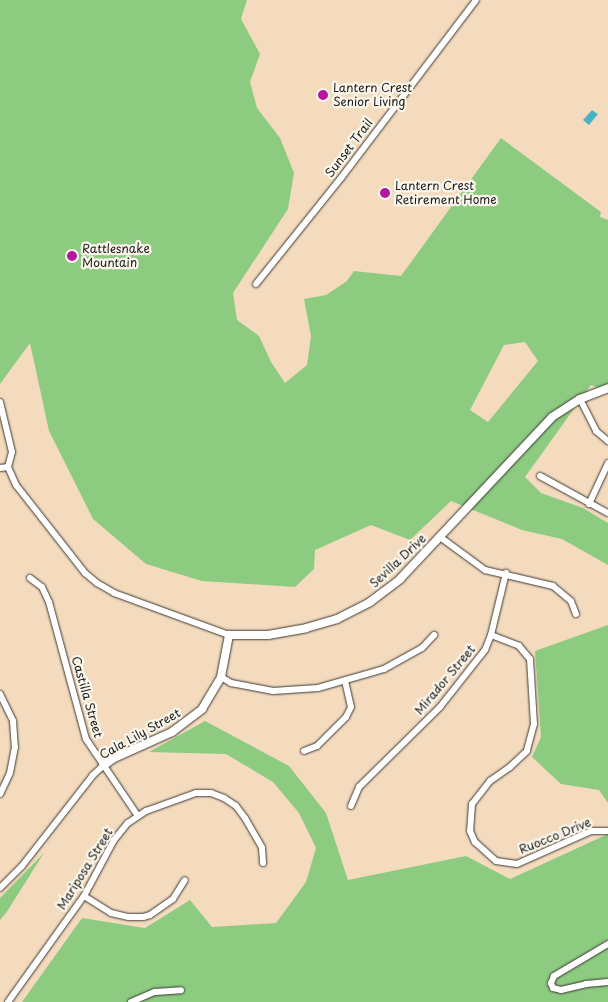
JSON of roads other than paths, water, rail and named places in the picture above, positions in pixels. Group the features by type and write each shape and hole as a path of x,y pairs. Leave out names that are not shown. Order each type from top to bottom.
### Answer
{"street":[{"name":"Sunset Trail","path":"256,284 341,178 476,0"},
{"name":"Sevilla Drive","path":"8,467 16,485 85,573 97,583 114,593 229,635 268,635 306,628 337,619 370,602 392,585 440,537 552,417 580,399 608,388"},
{"path":"580,399 596,431 608,441"},
{"path":"0,402 12,452 8,467 0,468"},
{"path":"589,504 608,463"},
{"path":"540,476 608,513"},
{"path":"440,537 472,563 485,570 506,573 553,586 571,601 576,614"},
{"name":"Mirador Street","path":"351,806 359,787 440,707 485,650 491,635 506,573"},
{"name":"Castilla Street","path":"30,578 42,587 49,602 86,739 138,816"},
{"name":"Cala Lily Street","path":"0,888 22,866 92,774 114,758 172,732 188,722 208,701 221,677 229,635"},
{"path":"221,677 231,683 273,691 318,688 372,674 422,648 434,635"},
{"name":"Ruocco Drive","path":"491,635 519,646 530,660 534,724 527,751 510,767 490,781 472,804 470,831 475,842 496,861 517,864 591,831 608,831"},
{"path":"304,751 317,746 346,717 351,707 345,681"},
{"path":"0,694 12,721 15,747 10,774 0,794"},
{"name":"Mariposa Street","path":"8,1002 84,896 114,840 128,823 146,811 189,794 204,793 218,795 236,806 245,818 262,848 263,863"},
{"path":"84,896 111,913 129,918 143,917 155,912 173,899 185,880"},
{"path":"608,944 554,976 551,983 553,988 561,990 586,984 608,982"},
{"path":"131,1002 155,992 181,990"}],"water":[{"path":"592,110 598,114 589,125 583,120"}],"place":[{"name":"Lantern Crest Senior Living","path":"323,95"},
{"name":"Lantern Crest Retirement Home","path":"385,193"},
{"name":"Rattlesnake Mountain","path":"72,256"}]}
